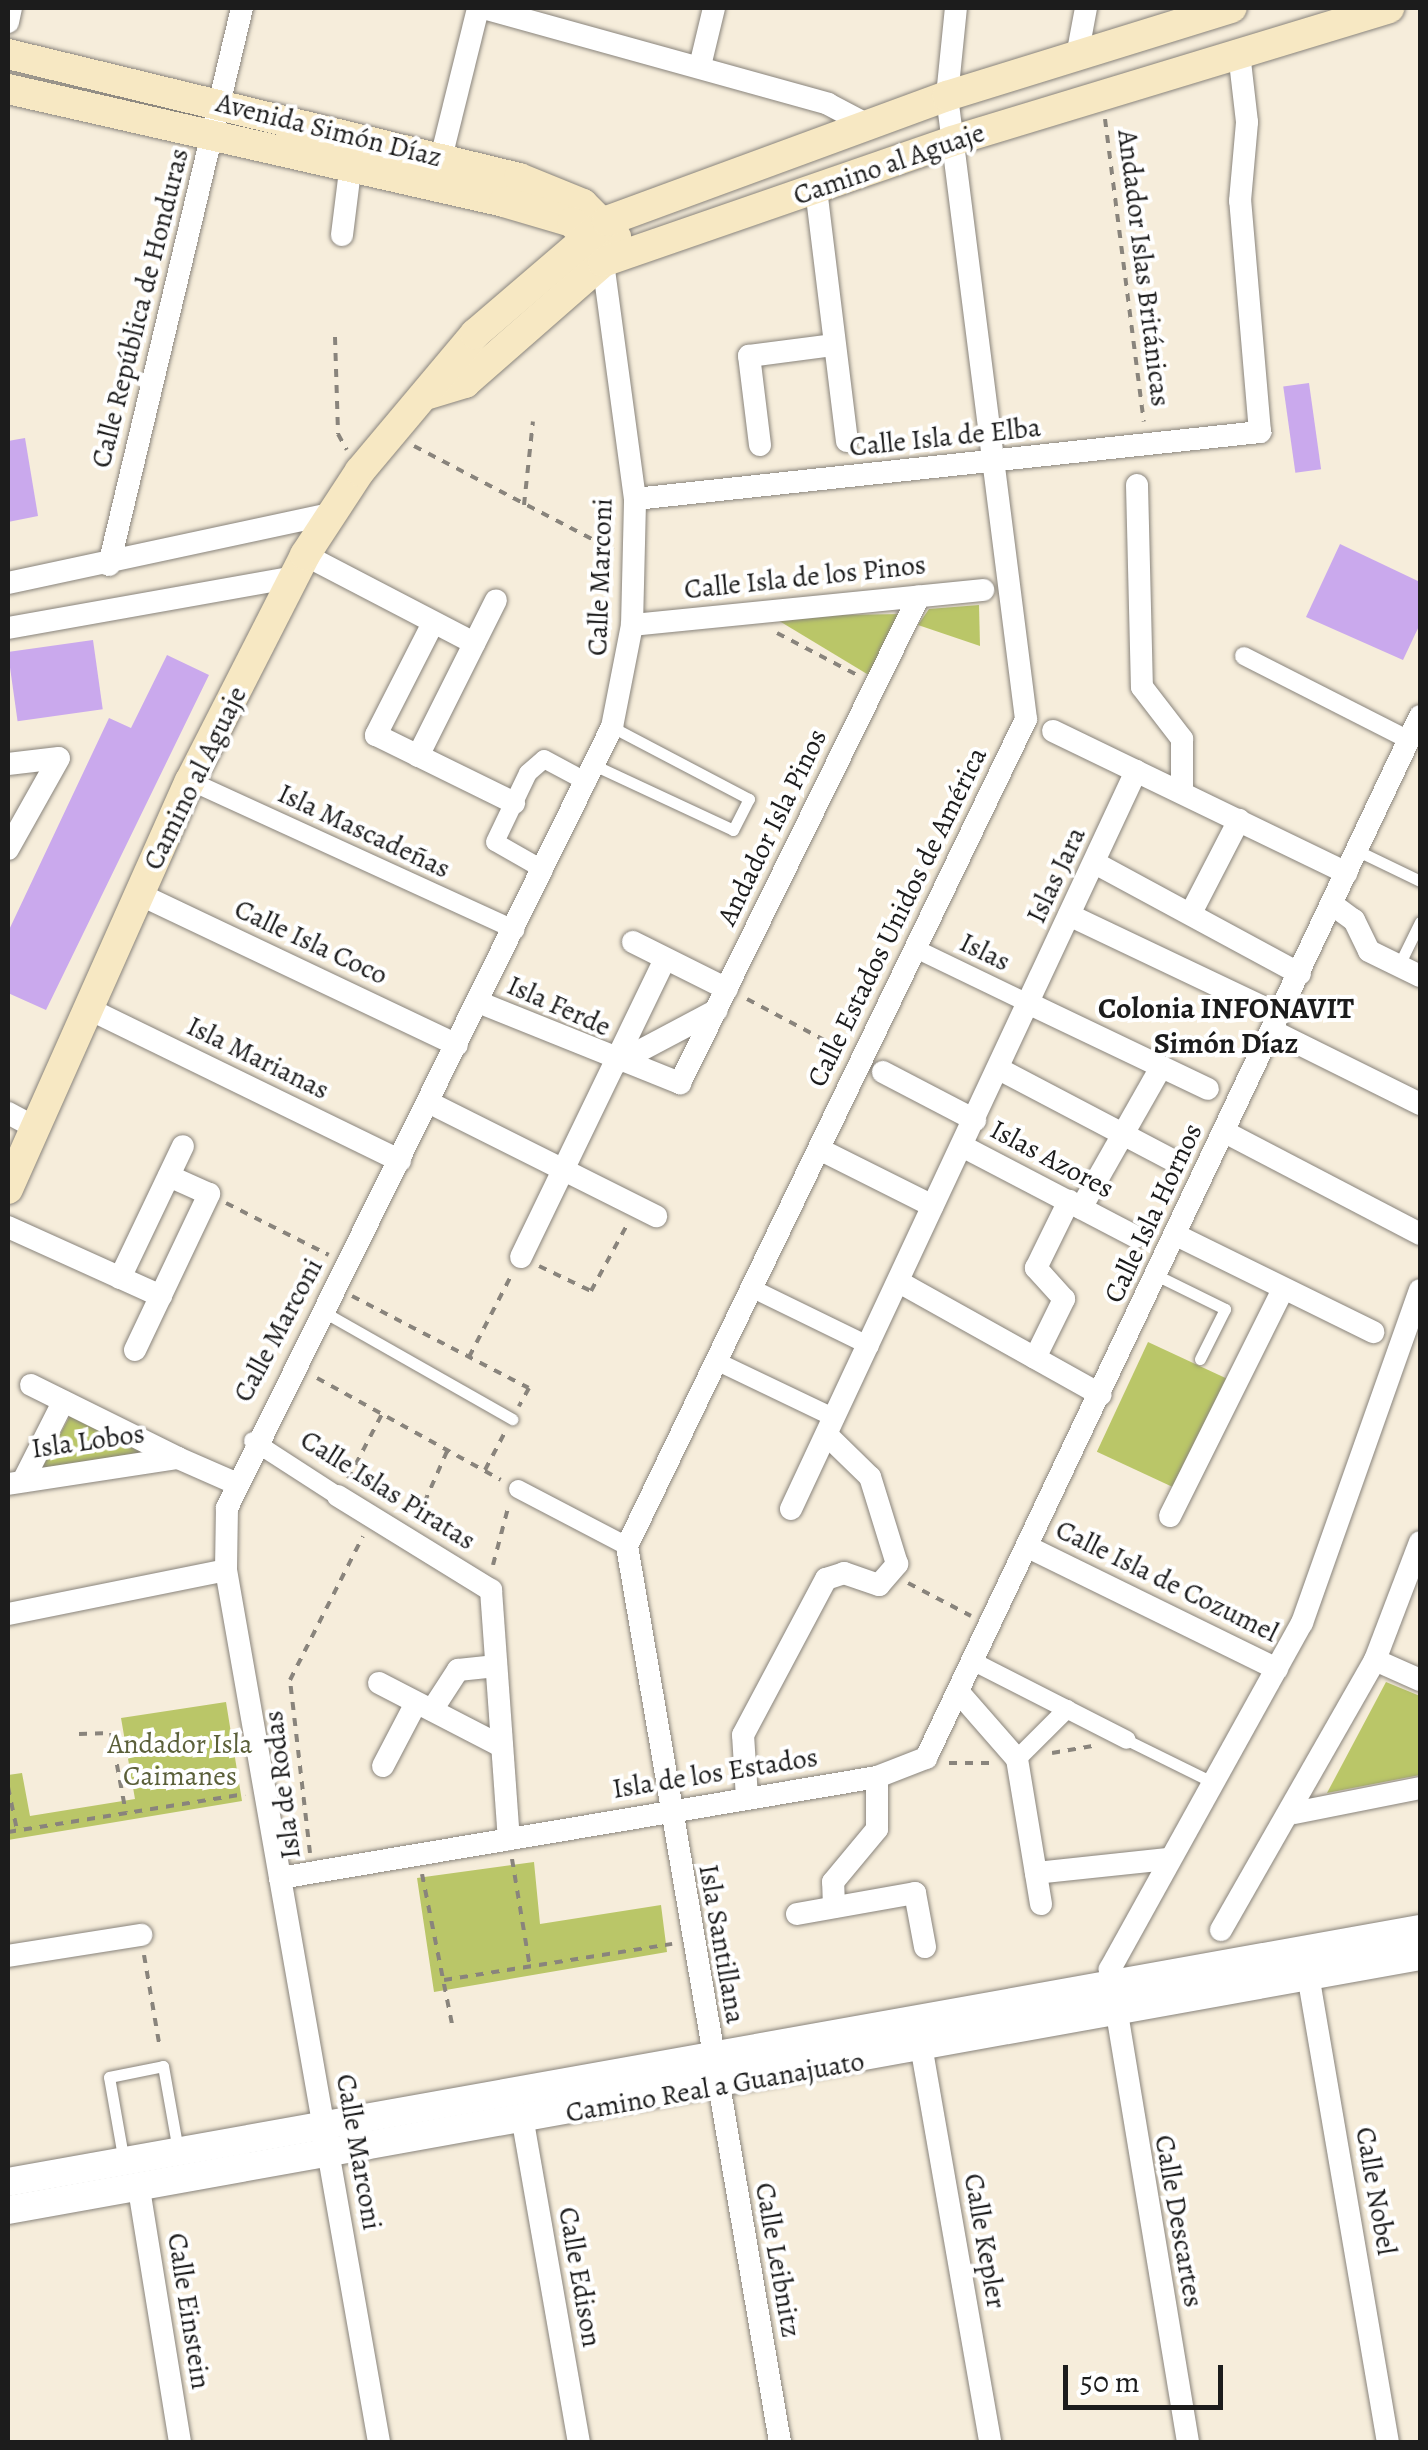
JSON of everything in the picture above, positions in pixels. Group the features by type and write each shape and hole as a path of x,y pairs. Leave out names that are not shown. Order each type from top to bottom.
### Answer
{"main road":[{"name":"Camino al Aguaje","path":"8,1189 190,781 300,566 360,471 429,394 475,334 597,227 947,96 1199,12 1232,8"},
{"name":"Camino al Aguaje","path":"429,394 464,383 613,268 952,141 1389,8"},
{"name":"Avenida Simón Díaz","path":"8,54 220,103 534,184 597,227"},
{"name":"Avenida Simón Díaz","path":"8,89 351,163 597,227"},
{"path":"597,227 613,268"}],"street":[{"path":"8,22 11,8"},
{"name":"Calle República de Honduras","path":"109,564 242,8"},
{"path":"442,158 481,8 700,66 866,124"},
{"path":"700,66 714,8"},
{"name":"Calle Estados Unidos de América","path":"627,1546 819,1149 872,1066 916,949 1026,719 947,96 956,8"},
{"path":"1078,52 1086,8"},
{"name":"Calle Isla de Elba","path":"635,499 1260,432 1240,201 1247,122 1239,53"},
{"path":"342,235 351,163"},
{"path":"816,189 847,441"},
{"name":"Calle Marconi","path":"379,2442 226,1570 234,1483 430,1102 612,728 632,625 636,562 635,499 613,268"},
{"path":"760,444 749,356 834,344"},
{"path":"1137,485 1142,687 1182,739 1182,792"},
{"path":"8,583 330,514"},
{"path":"8,628 300,566 474,643"},
{"name":"Calle Isla de los Pinos","path":"632,625 983,590"},
{"name":"Andador Isla Pinos","path":"680,1084 919,596"},
{"path":"418,756 496,600"},
{"path":"433,622 376,735 514,803"},
{"path":"1244,656 1409,740"},
{"name":"Calle Isla Hornos","path":"1030,1548 1420,716"},
{"path":"1053,731 1348,873"},
{"path":"8,764 58,758 8,849"},
{"path":"544,870 498,849 514,803 544,759 591,774"},
{"name":"Islas Jara","path":"790,1509 870,1346 1136,771"},
{"name":"Isla Mascadeñas","path":"190,781 515,930"},
{"path":"1190,912 1239,820"},
{"path":"1095,863 1300,974"},
{"name":"Calle Isla Coco","path":"139,894 457,1045"},
{"path":"1333,905 1354,920 1370,952 1410,970"},
{"path":"1069,915 1252,1002 1277,1023 1420,1104"},
{"path":"616,1064 722,999 665,958 632,942"},
{"name":"Islas","path":"916,949 1030,1004"},
{"path":"521,1257 665,958"},
{"path":"1252,1002 1271,961"},
{"name":"Isla Ferde","path":"478,1002 616,1064 680,1084"},
{"path":"1030,1004 1238,1103"},
{"name":"Isla Marianas","path":"89,1008 400,1161"},
{"path":"872,1066 975,1120"},
{"path":"1035,1358 1064,1298 1036,1268 1161,1066"},
{"name":"Islas Azores","path":"998,1070 1204,1175"},
{"path":"430,1102 646,1211"},
{"path":"8,1113 36,1128"},
{"path":"1225,1132 1420,1234"},
{"path":"120,1278 183,1146"},
{"name":"Islas Azores","path":"962,1146 1136,1237 1172,1244"},
{"path":"819,1149 934,1206"},
{"path":"135,1350 209,1194 169,1176"},
{"path":"8,1227 161,1296"},
{"path":"1172,1244 1283,1289 1372,1332"},
{"path":"899,1282 1101,1395"},
{"path":"754,1289 870,1346"},
{"path":"1170,1516 1283,1289"},
{"path":"1110,1998 1114,1953 1302,1623 1420,1290"},
{"path":"718,1362 831,1426 870,1478 892,1575 874,1586 844,1573 826,1578 743,1735 746,1798"},
{"name":"Isla Lobos","path":"31,1385 234,1483"},
{"path":"15,1483 64,1402"},
{"name":"Calle Islas Piratas","path":"253,1441 491,1590"},
{"name":"Isla Lobos","path":"15,1483 178,1458"},
{"path":"518,1489 627,1546 670,1810"},
{"path":"1221,1930 1294,1812 1375,1660 1420,1542"},
{"path":"926,1758 961,1695 1030,1548"},
{"name":"Calle Isla de Cozumel","path":"1030,1548 1277,1669"},
{"path":"8,1614 226,1570"},
{"path":"491,1590 499,1745 509,1839"},
{"path":"1375,1660 1420,1680"},
{"path":"976,1663 1127,1740"},
{"path":"383,1766 424,1706 458,1670 494,1666"},
{"path":"379,1683 499,1745"},
{"path":"961,1695 1017,1759 1041,1904"},
{"path":"1017,1759 1067,1709"},
{"name":"Isla de los Estados","path":"280,1878 877,1776 926,1758"},
{"path":"834,1907 834,1882 877,1828 877,1776"},
{"path":"1294,1812 1420,1788"},
{"name":"Isla Santillana","path":"670,1810 716,2088"},
{"path":"1036,1874 1168,1859"},
{"path":"797,1914 915,1893 925,1946"},
{"name":"Camino Real a Guanajuato","path":"8,2182 711,2059 1110,1998 1306,1962 1420,1928"},
{"path":"8,1956 141,1935"},
{"name":"Camino Real a Guanajuato","path":"1306,1962 1420,1956"},
{"name":"Calle Nobel","path":"1306,1962 1388,2442"},
{"name":"Camino Real a Guanajuato","path":"8,2210 922,2051 1110,1998"},
{"name":"Calle Descartes","path":"1110,1998 1188,2442"},
{"name":"Calle Kepler","path":"922,2051 990,2442"},
{"name":"Calle Leibnitz","path":"716,2088 780,2442"},
{"name":"Calle Edison","path":"523,2122 579,2442"},
{"name":"Calle Einstein","path":"139,2190 180,2442"}],"lane":[{"path":"591,774 732,830 749,798 612,728"},
{"path":"1358,851 1420,882"},
{"path":"1410,970 1420,922"},
{"path":"1156,1275 1224,1309 1200,1359"},
{"path":"322,1312 512,1418"},
{"path":"1127,1740 1212,1782"},
{"path":"124,2162 109,2078 162,2066 179,2152"}],"path":[{"name":"Andador Islas Británicas","path":"1102,94 1147,447"},
{"path":"335,337 338,434 360,471"},
{"path":"524,505 533,421"},
{"path":"392,435 636,562"},
{"path":"742,614 874,685"},
{"path":"722,999 872,1066"},
{"path":"209,1194 347,1264"},
{"path":"469,1357 521,1257 591,1291 646,1211"},
{"path":"335,1287 529,1388"},
{"path":"292,1365 518,1489 494,1536 491,1590"},
{"path":"338,1496 382,1414"},
{"path":"408,1540 448,1448"},
{"name":"Isla de Rodas","path":"312,1872 290,1680 372,1518"},
{"path":"892,1575 993,1628"},
{"path":"79,1734 110,1734 126,1813"},
{"path":"926,1758 961,1766 1127,1740"},
{"path":"8,1787 17,1830"},
{"path":"8,1832 263,1791"},
{"path":"509,1839 530,1968"},
{"path":"418,1855 454,2030"},
{"path":"141,1935 162,2066"},
{"path":"444,1980 692,1941"}],"green space":[{"path":"979,605 980,646 918,625 929,609"},
{"path":"903,614 872,677 771,616"},
{"path":"1148,1342 1229,1380 1178,1489 1097,1452"},
{"path":"72,1412 153,1450 41,1470"},
{"path":"1386,1682 1420,1696 1420,1775 1327,1793"},
{"name":"Andador Isla Caimanes","path":"226,1702 242,1801 8,1840 8,1775 22,1773 30,1816 135,1799 121,1718"},
{"path":"534,1862 540,1924 661,1905 667,1952 434,1992 417,1878"}],"building":[{"path":"1309,383 1321,469 1295,473 1283,387"},
{"path":"25,438 38,516 8,522 8,441"},
{"path":"1340,544 1420,582 1420,624 1403,660 1306,617"},
{"path":"93,640 103,709 18,721 8,652"},
{"path":"167,655 209,675 46,1010 8,993 8,932 109,718 131,728"}],"district":[{"name":"Colonia INFONAVIT Simón Díaz","path":"1226,1025"}]}
